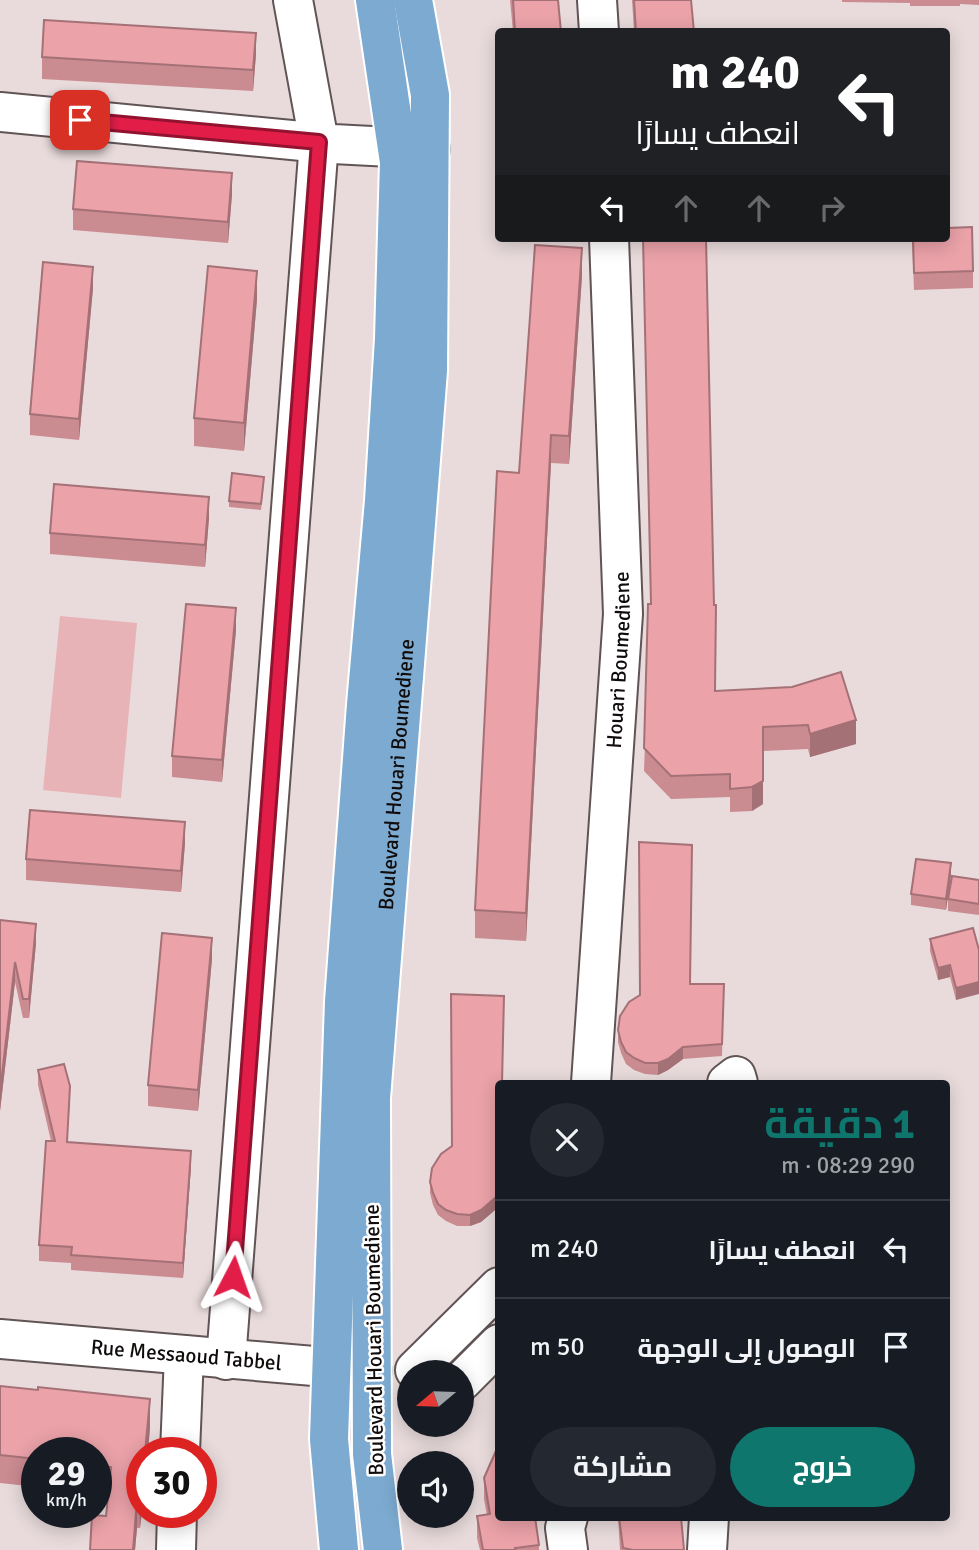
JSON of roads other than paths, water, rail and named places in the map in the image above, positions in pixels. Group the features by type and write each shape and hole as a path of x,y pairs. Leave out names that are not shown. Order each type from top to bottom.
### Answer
{"highway":[{"name":"Boulevard Houari Boumediene","path":"375,0 413,148 428,370 371,1098 372,1454 383,1550"},
{"name":"Boulevard Houari Boumediene","path":"339,1550 330,1439 344,1002 384,501 394,339 399,162 413,148 430,95 413,0"}],"street":[{"path":"226,1360 319,142 293,0"},
{"path":"597,0 599,28"},
{"path":"0,112 319,142 413,148"},
{"name":"Houari Boumediene","path":"591,1080 623,614 609,242"},
{"path":"427,1360 495,1291"},
{"name":"Rue Messaoud Tabbel","path":"0,1339 372,1371"},
{"path":"474,1369 495,1348"},
{"path":"181,1437 184,1355"},
{"path":"372,1371 397,1371"},
{"path":"567,1521 565,1528 568,1550"},
{"path":"707,1550 709,1521"},
{"path":"176,1550 177,1528"}]}
